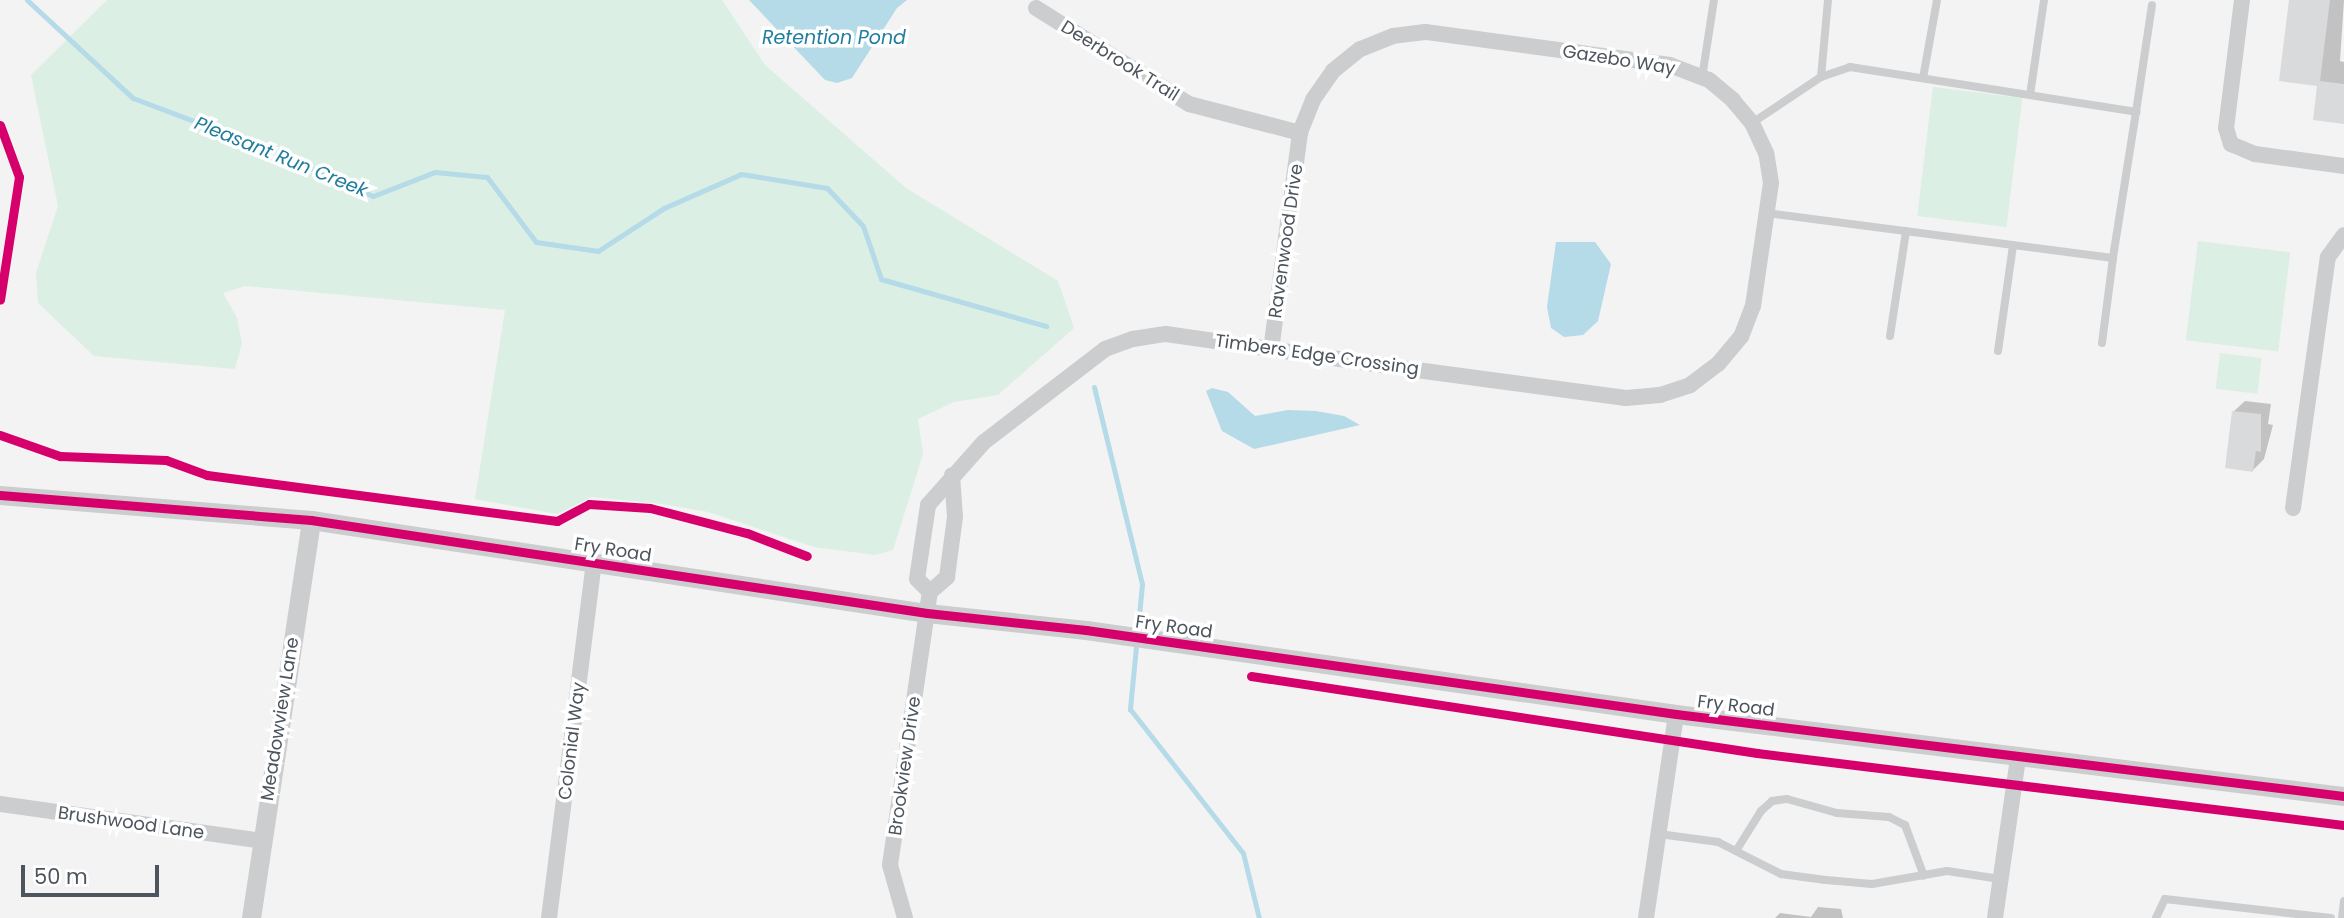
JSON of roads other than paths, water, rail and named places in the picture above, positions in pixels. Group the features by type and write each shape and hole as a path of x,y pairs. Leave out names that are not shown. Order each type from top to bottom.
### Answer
{"street":[{"path":"2242,0 2226,128 2231,144 2255,154 2344,166"},
{"name":"Deerbrook Trail","path":"1032,4 1179,99 1300,133"},
{"name":"Gazebo Way","path":"1300,133 1313,100 1333,71 1360,49 1393,36 1425,32 1670,65 1702,78 1733,100 1752,123 1766,153 1771,183 1753,306 1741,337 1718,364"},
{"name":"Ravenwood Drive","path":"1271,349 1300,133"},
{"path":"2293,508 2328,257 2344,235"},
{"name":"Timbers Edge Crossing","path":"930,592 917,579 928,505 984,442 1105,349 1133,338 1166,334 1626,398 1660,395 1690,385 1718,364"},
{"name":"Timbers Edge Crossing","path":"927,613 930,592 947,577 955,517 953,475"},
{"name":"Fry Road","path":"0,495 311,520 927,613 1086,630 1676,715 2344,796"},
{"name":"Meadowview Lane","path":"251,918 311,520"},
{"name":"Colonial Way","path":"549,918 594,563"},
{"name":"Brookview Drive","path":"905,918 890,865 927,613"},
{"path":"1646,918 1676,715"},
{"path":"1995,918 2018,758"},
{"name":"Brushwood Lane","path":"0,804 261,841"}],"lane":[{"path":"1702,78 1714,0"},
{"path":"1822,77 1828,0"},
{"path":"1923,78 1937,0"},
{"path":"2030,95 2044,0"},
{"path":"2102,343 2152,5"},
{"path":"1752,123 1822,77 1850,67 2136,112"},
{"path":"1767,213 2113,258"},
{"path":"1890,336 1906,231"},
{"path":"1998,351 2013,245"},
{"path":"1735,851 1761,811 1772,801 1787,799 1836,814 1889,817 1905,825 1924,876"},
{"path":"1659,834 1718,842 1781,874 1826,880 1872,884 1947,872 2000,879"},
{"path":"2156,918 2165,899 2331,918"},
{"path":"2342,918 2344,901"}],"water":[{"name":"Retention Pond","path":"749,0 907,0 897,8 852,78 837,83 825,80"},
{"path":"1556,242 1595,242 1611,264 1598,321 1583,335 1564,337 1551,328 1547,307"},
{"path":"1212,388 1228,392 1255,416 1288,410 1316,411 1344,416 1360,425 1254,449 1222,431 1206,391"}],"waterway":[{"name":"Pleasant Run Creek","path":"27,0 133,98 265,148 373,196 435,172 487,177 536,242 598,251 664,208 741,174 827,188 863,226 881,279 1046,326"},
{"name":"Pleasant Run Creek","path":"1094,387 1142,584 1130,709 1243,853 1259,918"}]}
